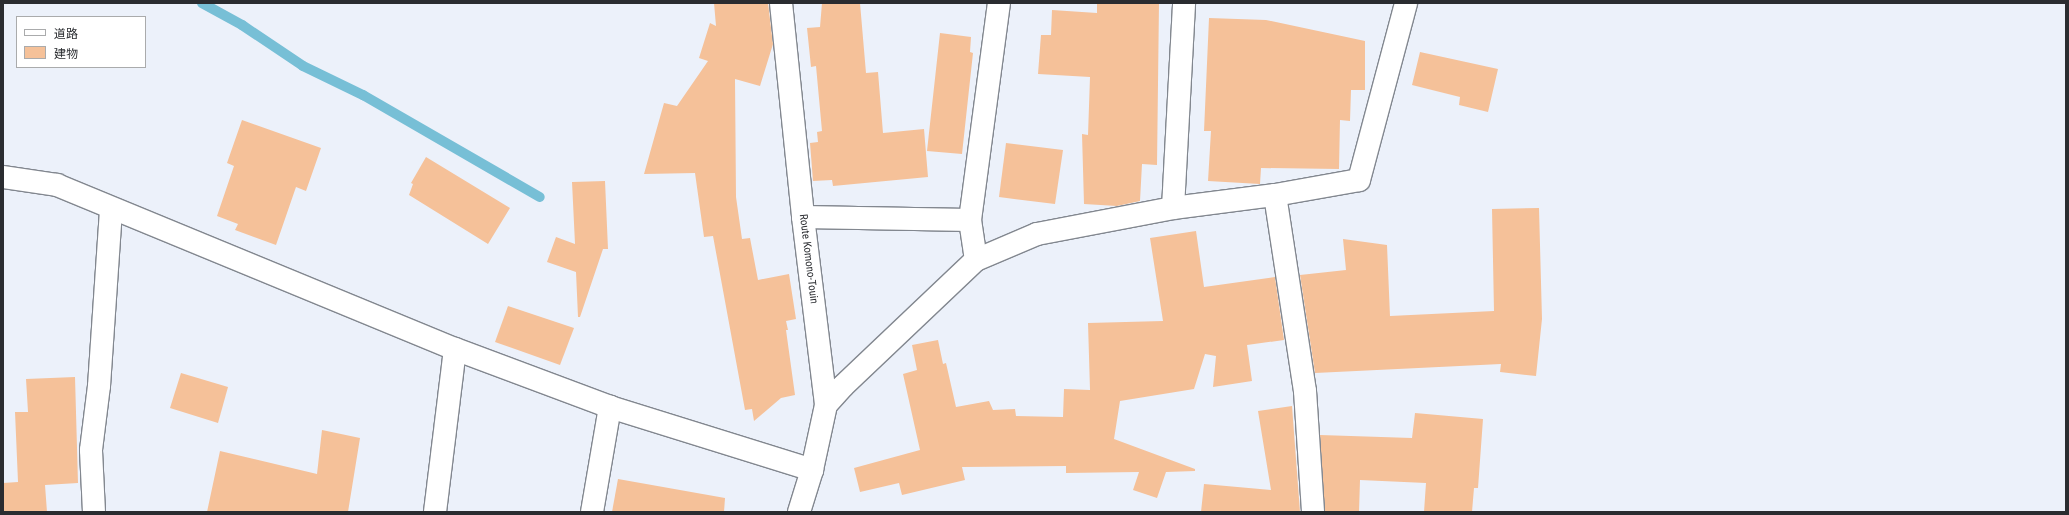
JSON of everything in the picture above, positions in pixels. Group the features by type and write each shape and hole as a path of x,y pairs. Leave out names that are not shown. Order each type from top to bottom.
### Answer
{"street":[{"name":"Route Komono-Touin","path":"781,3 803,217 826,405 812,470 799,512"},
{"path":"976,260 970,220 998,3"},
{"path":"1173,208 1184,3"},
{"path":"826,405 843,386 976,260 1037,234 1173,208 1274,195 1359,180 1406,3"},
{"path":"3,177 57,185 455,349 610,407 812,470"},
{"path":"1274,195 1305,391 1312,512"},
{"path":"94,512 91,450 99,386 111,208"},
{"path":"803,217 970,220"},
{"path":"435,512 455,349"},
{"path":"592,512 610,407"}],"building":[{"path":"714,3 768,3 773,44 760,86 735,79 736,197 742,239 750,238 758,280 789,274 796,319 786,321 788,330 786,330 795,395 781,398 754,421 752,409 745,410 713,236 704,237 695,173 644,174 664,103 677,106 708,61 699,58 710,23 716,26"},
{"path":"822,3 860,3 866,73 878,72 883,133 924,129 928,177 833,186 832,180 813,181 810,143 818,142 817,132 822,131 816,66 811,67 807,28 820,27"},
{"path":"1097,3 1159,3 1157,165 1142,164 1140,201 1117,206 1084,204 1082,134 1088,135 1090,77 1038,74 1041,35 1051,35 1052,10 1097,13"},
{"path":"1209,18 1266,20 1365,41 1365,90 1351,90 1350,121 1340,120 1339,169 1261,168 1260,184 1208,181 1211,131 1204,131"},
{"path":"940,33 971,37 970,52 973,53 962,154 927,151"},
{"path":"1420,52 1498,69 1488,112 1459,105 1460,97 1412,85"},
{"path":"242,120 321,148 306,191 296,187 276,245 235,230 238,224 217,216 234,166 227,163"},
{"path":"1006,143 1063,150 1055,204 999,197"},
{"path":"426,157 510,208 488,244 409,195 413,184 411,183"},
{"path":"605,181 608,249 603,249 580,317 578,317 576,272 547,262 556,237 575,244 572,182"},
{"path":"1539,208 1542,319 1536,376 1500,372 1501,364 1315,373 1300,275 1346,270 1343,239 1387,245 1390,316 1494,311 1492,209"},
{"path":"1196,231 1204,287 1275,277 1284,340 1247,345 1252,381 1213,387 1216,356 1205,354 1194,389 1120,401 1114,439 1195,469 1195,471 1166,472 1157,498 1133,490 1139,472 1066,473 1066,466 962,467 965,480 902,495 899,483 860,492 854,468 920,450 903,374 917,370 912,345 938,340 943,364 946,363 956,407 989,401 993,410 1015,409 1016,416 1063,417 1064,389 1090,390 1088,323 1163,321 1150,238"},
{"path":"508,306 574,328 560,365 495,342"},
{"path":"181,373 228,387 218,423 170,408"},
{"path":"75,377 78,483 45,485 47,512 3,512 3,483 18,482 15,412 28,412 26,379"},
{"path":"1292,406 1300,512 1201,512 1204,484 1271,490 1258,411"},
{"path":"1415,413 1483,419 1478,488 1474,488 1472,512 1424,512 1426,483 1360,480 1359,512 1325,512 1320,435 1412,438"},
{"path":"322,430 360,438 348,512 207,512 220,451 317,474"},
{"path":"618,479 725,498 724,512 612,512"}],"waterway":[{"path":"202,3 242,25 303,66 363,95 540,197"}]}
